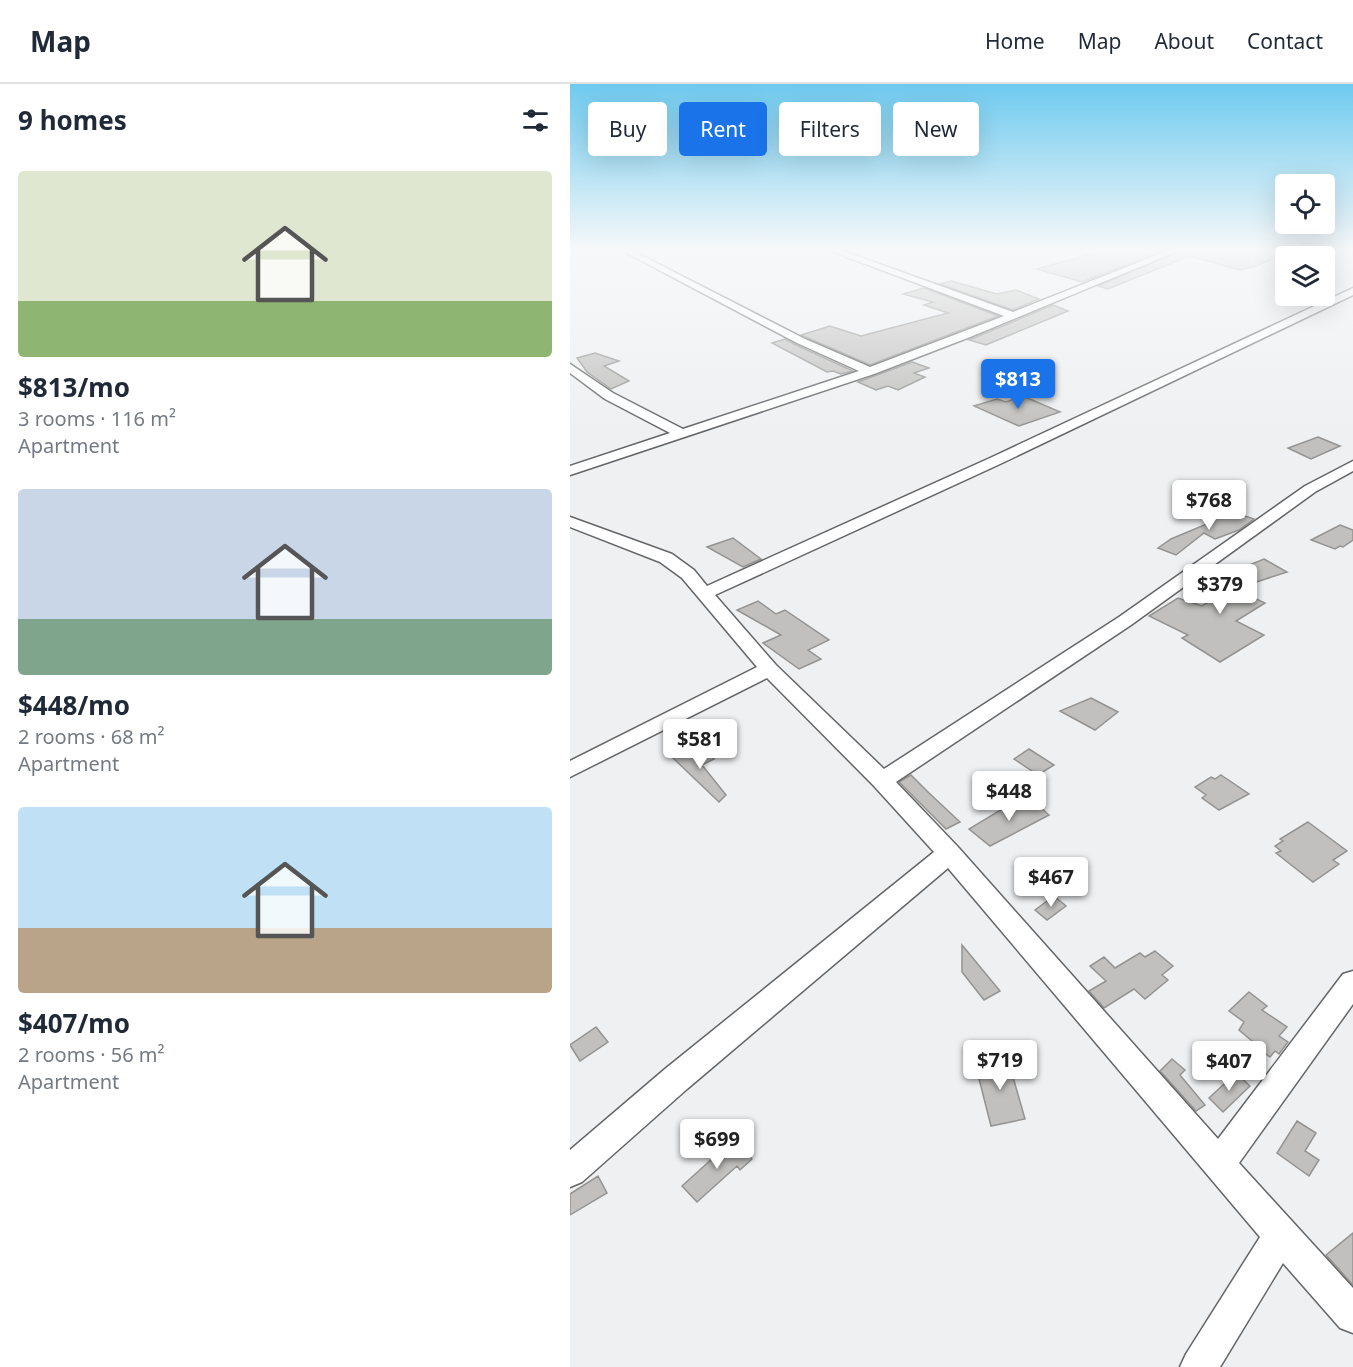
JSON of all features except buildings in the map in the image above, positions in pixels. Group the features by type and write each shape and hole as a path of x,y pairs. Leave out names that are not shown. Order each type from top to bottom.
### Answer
{"street":[{"path":"743,311 801,341 870,371"},
{"path":"999,311 1013,316"},
{"path":"570,471 870,371 1026,311"},
{"path":"705,593 1006,457 1311,311"},
{"path":"570,368 609,396 682,434"},
{"path":"882,781 1125,621 1310,489 1353,465"},
{"path":"570,522 666,558 688,574 769,669 882,781 948,852 1353,1315"},
{"path":"570,771 769,669"},
{"path":"570,1171 948,852"},
{"path":"1219,1164 1353,982"},
{"path":"1199,1367 1281,1235"}]}
